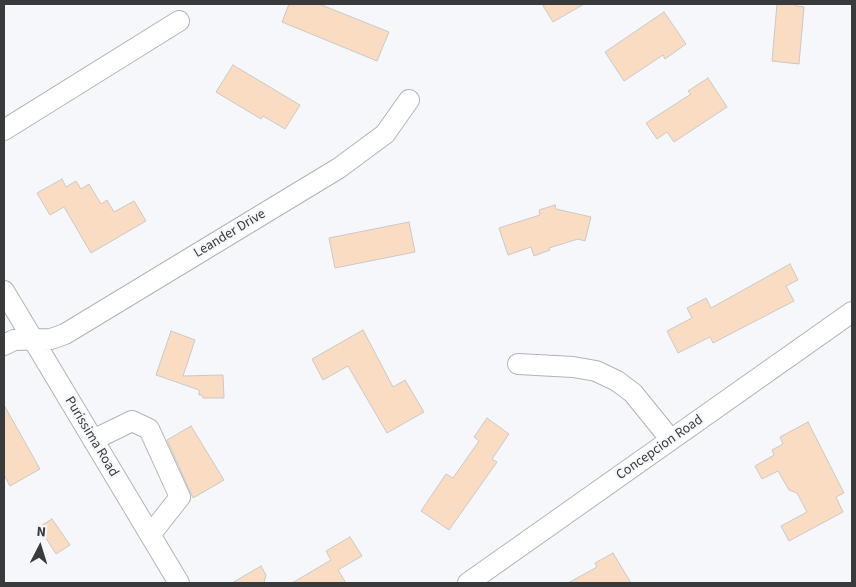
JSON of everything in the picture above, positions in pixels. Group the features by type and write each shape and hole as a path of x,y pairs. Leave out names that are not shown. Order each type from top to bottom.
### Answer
{"street":[{"path":"4,130 180,21"},
{"name":"Leander Drive","path":"4,345 14,340 51,338 65,334 340,168 385,134 409,100"},
{"name":"Purissima Road","path":"4,291 179,583"},
{"name":"Concepcion Road","path":"478,580 852,312"},
{"path":"518,364 596,371 617,381 633,393 671,440"},
{"path":"93,440 132,422 148,429 180,497 150,535"}],"building":[{"path":"289,4 319,4 389,32 377,61 282,22"},
{"path":"542,4 584,4 553,22"},
{"path":"777,4 796,4 796,6 804,7 799,64 772,61"},
{"path":"664,12 686,44 665,59 663,55 624,81 605,52"},
{"path":"233,65 300,105 285,129 263,116 261,119 216,92"},
{"path":"708,78 727,107 674,142 667,132 657,139 646,123 691,94 688,91"},
{"path":"62,179 66,187 76,181 81,189 89,184 101,204 107,200 114,212 134,201 146,221 91,253 64,207 50,215 37,193"},
{"path":"555,205 556,209 591,217 585,241 578,239 549,248 550,250 534,256 531,247 508,255 499,228 540,215 539,210"},
{"path":"409,222 415,252 335,268 329,238"},
{"path":"790,264 798,280 786,286 794,301 713,343 710,337 678,353 667,331 692,318 687,308 706,298 711,308"},
{"path":"363,330 393,387 405,380 424,412 387,433 348,366 323,380 312,359"},
{"path":"171,331 195,340 183,376 223,375 224,398 203,398 202,395 199,395 199,390 156,375"},
{"path":"4,405 40,469 10,486 4,475"},
{"path":"487,418 509,434 492,459 497,462 449,530 421,511 446,474 453,478 479,441 474,437"},
{"path":"808,422 844,493 836,497 843,512 789,541 781,526 807,512 797,493 789,490 778,471 762,479 755,466 774,455 772,450 783,444 780,437"},
{"path":"191,426 224,480 193,498 167,440"},
{"path":"52,519 70,545 56,554 39,527"},
{"path":"350,537 362,556 338,570 346,583 292,583 331,560 326,551"},
{"path":"613,553 631,583 568,583 597,567 595,563"},
{"path":"261,566 266,575 264,583 232,583"}]}
